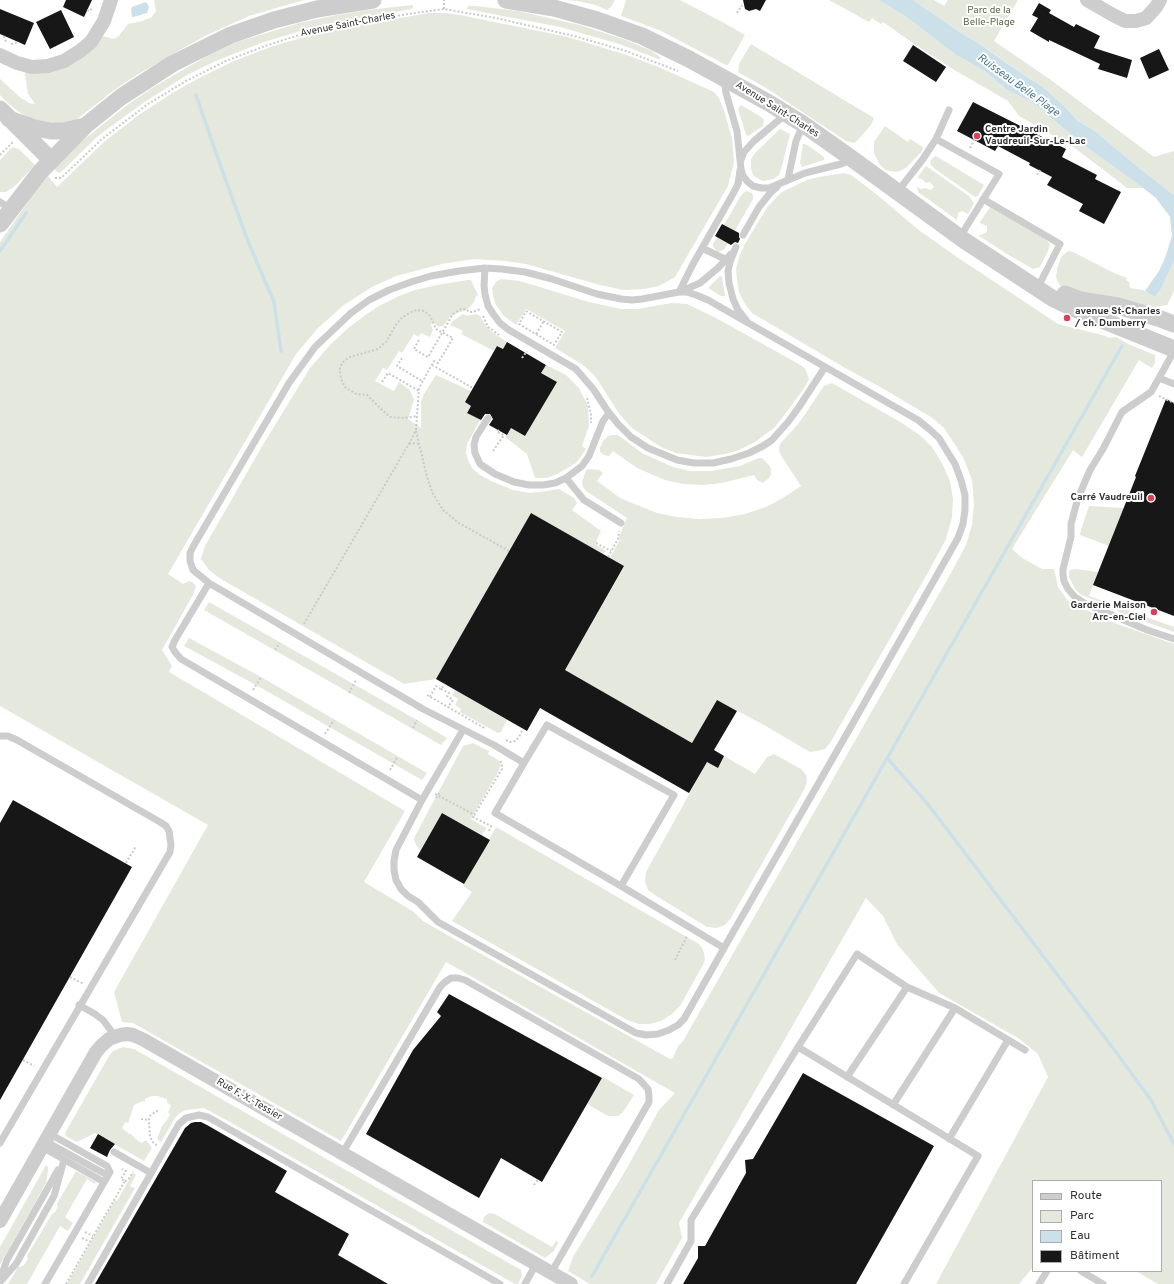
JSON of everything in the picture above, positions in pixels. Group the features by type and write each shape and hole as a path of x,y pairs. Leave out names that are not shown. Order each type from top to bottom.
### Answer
{"street":[{"path":"0,55 17,63 32,67 48,66 64,61 86,47 96,35 104,21 111,0"},
{"name":"Avenue Saint-Charles","path":"0,224 5,206 40,172 52,169 85,126 110,105 146,80 196,52 231,35 270,21 303,12 373,0"},
{"path":"1087,0 1125,21 1130,21 1146,18 1160,0"},
{"name":"Avenue Saint-Charles","path":"514,1 582,15 629,31 671,49 727,79 803,124 960,237 1068,306 1174,350"},
{"path":"5,114 35,128 51,131 63,131 85,126"},
{"path":"5,114 52,169"},
{"name":"Avenue Saint-Charles","path":"1038,287 1080,300 1118,306 1174,324"},
{"name":"Rue F.-X.-Tessier","path":"115,1036 127,1034 144,1040 571,1284"},
{"path":"0,1221 96,1052 106,1042 115,1036"}],"lane":[{"path":"727,79 725,85 726,93 737,131 743,176 753,186 761,188 776,186 788,179 841,164 851,158"},
{"path":"898,191 923,159 936,139 949,110"},
{"path":"678,292 738,184 741,160 744,152 754,141 786,114"},
{"path":"743,235 765,199 771,192 788,179 796,141 803,124"},
{"path":"936,139 999,174 960,237"},
{"path":"983,199 1060,244 1038,287"},
{"path":"678,292 700,283 727,260 736,247 729,266 729,284 738,310 750,325"},
{"path":"702,248 727,260"},
{"path":"485,268 484,286 488,306 500,323 509,330 576,369 594,390 608,413 631,437 648,448 677,460 694,463 713,463 749,453 772,440 799,407 825,368"},
{"path":"463,730 422,800 399,845 394,861 394,870 396,880 404,893 418,902 438,922 636,1033 646,1036 658,1034 678,1025 684,1019 958,538 963,524 965,495 955,464 939,438 918,420 702,297 687,292 678,292 642,299 621,299 597,294 525,272 485,268 431,276 411,282 389,290 369,300 351,313 315,347 289,383 194,545 190,553 190,561 193,570 209,583 423,709 494,745 524,763"},
{"path":"1174,350 1151,392 1122,412 1103,449 1090,470 1078,498 1071,524 1071,537 1063,569 1064,581 1068,589 1075,597 1084,603 1147,630 1174,639"},
{"path":"1159,378 1174,384"},
{"path":"488,418 476,437 474,445 475,453 480,464 485,469 514,482 529,485 543,485 554,483 566,478 582,466 589,456 602,421 608,413"},
{"path":"566,478 584,500 621,523"},
{"path":"209,583 172,647 180,659 422,800"},
{"path":"621,886 674,796 547,725 495,813 724,948"},
{"path":"0,736 8,736 17,740 160,822 166,826 169,831 171,845 170,852 79,1005 0,1144"},
{"path":"667,1284 692,1242 691,1220 856,954 907,987 955,1008 1025,1050"},
{"path":"342,1154 440,987 451,978 465,980 619,1068 644,1083 648,1089 650,1096 649,1102 551,1273"},
{"path":"846,1077 907,987"},
{"path":"79,1005 95,1014 102,1020 115,1036"},
{"path":"893,1105 955,1008"},
{"path":"949,1139 1008,1040"},
{"path":"798,1047 978,1156 904,1284"},
{"path":"88,1284 179,1124 190,1116 194,1115 203,1115 208,1117 500,1284"},
{"path":"46,1141 64,1160 106,1178"},
{"path":"45,1284 110,1170 107,1166 46,1141"},
{"path":"114,1152 151,1173"},
{"path":"0,1281 16,1264 54,1196 64,1160"},
{"path":"525,1284 536,1264"},
{"path":"1039,1284 1046,1272"},
{"path":"1083,1272 1103,1284"}],"path":[{"path":"444,0 444,10"},
{"path":"738,13 742,5"},
{"path":"87,10 90,11 92,8"},
{"name":"Avenue Saint-Charles","path":"52,169 57,179 61,178 102,139 161,96 199,74 239,56 280,40 316,31 414,13 444,10 496,18 574,36 626,51 683,73"},
{"path":"4,36 6,42"},
{"path":"11,44 19,42"},
{"path":"0,154 14,140"},
{"path":"1037,175 1040,170"},
{"path":"479,303 488,327 502,337"},
{"path":"428,357 453,314 457,310 461,309 473,312 480,309"},
{"path":"417,416 405,418 390,417 367,395 356,394 345,387 340,374 340,367 344,361 350,357 378,349 386,342 397,323 403,317 417,310 424,311 430,316 436,329 453,338 438,363 414,349 419,340"},
{"path":"526,311 544,322 562,332 554,345 519,324 526,311"},
{"path":"536,335 544,322"},
{"path":"522,358 527,351 532,354"},
{"path":"402,358 397,366 422,381"},
{"path":"434,361 422,381 419,391 416,430 427,477 433,494 443,510 459,523 509,551"},
{"path":"432,365 473,388"},
{"path":"382,382 388,373 419,391"},
{"path":"585,393 590,405 591,428"},
{"path":"1166,399 1174,403"},
{"path":"304,624 416,430"},
{"path":"493,451 504,435 497,432 499,430"},
{"path":"408,444 419,444"},
{"path":"608,557 618,539"},
{"path":"596,543 611,551"},
{"path":"275,650 280,643"},
{"path":"256,686 260,677"},
{"path":"441,689 444,684"},
{"path":"349,693 353,685"},
{"path":"430,697 436,686 449,694 447,696 453,700 448,707"},
{"path":"427,695 492,732"},
{"path":"329,727 334,720"},
{"path":"413,728 417,720"},
{"path":"504,740 510,742 515,740 519,737 523,728"},
{"path":"394,764 398,756"},
{"path":"475,815 502,769 500,760 497,757"},
{"path":"440,792 437,797 475,815 474,817 491,826 488,831"},
{"path":"126,863 136,846"},
{"path":"674,960 686,938"},
{"path":"70,977 90,987"},
{"path":"23,1060 42,1071"},
{"path":"154,1144 149,1132 149,1120 152,1114 159,1110"},
{"path":"141,1119 149,1120"},
{"path":"125,1181 128,1180 133,1171"},
{"path":"534,1185 538,1179"},
{"path":"83,1230 93,1236"},
{"path":"80,1237 90,1242"}],"green space":[{"path":"154,0 304,0 249,16 205,36 135,76 77,119 70,122 62,124 34,120 22,114 0,95 0,79 21,98 29,103 35,104 28,94 25,74 26,71 97,44 103,36 113,39 118,37 128,24 151,18 156,11"},
{"path":"564,0 615,0 611,7 607,10 596,5"},
{"path":"626,0 680,0 745,35 728,65 726,65 659,30 621,16"},
{"path":"829,0 879,0 886,4 905,16 956,55 983,70 1007,90 1032,102 1085,146 1143,188 1127,188 1075,148 1019,116 1008,101 956,71 883,22 881,24 872,18 869,22"},
{"name":"Parc de la Belle-Plage","path":"913,0 934,0 944,6 948,0 1018,0 994,41 1051,80 1154,157 1174,151 1174,195 1095,131 1078,121 1043,87"},
{"path":"413,5 412,9 307,29 261,43 216,61 187,75 143,103 98,136 61,172 59,173 54,169 82,141 126,106 155,86 209,55 237,42 299,23 337,15"},
{"path":"468,6 518,11 580,25 626,40 652,51 661,58 658,59 619,44 560,27 467,9"},
{"path":"429,13 460,15 568,37 630,56 661,68 714,92 719,98 732,138 734,162 728,186 675,277 659,286 644,289 623,290 526,264 474,259 442,264 396,276 372,287 344,305 318,328 296,354 168,574 183,584 189,581 196,586 194,593 162,650 172,666 169,672 405,811 364,882 414,912 423,921 670,1059 673,1058 678,1046 683,1041 951,573 966,545 972,525 974,504 972,480 963,457 944,428 931,417 752,313 745,304 739,292 736,269 740,254 745,244 768,206 782,192 807,180 844,173 851,175 920,231 1058,324 1106,336 1108,338 1116,337 1128,344 1155,355 1155,363 1152,368 1139,360 1082,457 1073,450 1012,549 1022,558 1042,569 1054,569 1058,587 1068,601 1109,621 1174,644 1174,1284 1158,1284 1138,1272 1162,1272 1162,1180 1032,1180 1032,1268 1019,1284 936,1284 1048,1077 1038,1054 1018,1038 939,993 897,944 883,916 866,898 679,1223 682,1238 656,1284 590,1284 568,1271 573,1257 627,1168 659,1110 675,1093 446,962 341,1141 133,1023 122,1022 114,992 208,825 0,706 0,242 34,193 48,176 57,187 104,142 140,114 174,92 234,61 273,46 352,26"},
{"path":"751,44 874,118 871,125 854,143 846,141 766,88 738,72 739,64"},
{"path":"741,105 764,120 763,126 748,136 746,135 738,109"},
{"path":"885,126 908,142 910,139 923,147 922,151 906,168 896,172 886,170 880,165 874,153 874,142"},
{"path":"780,129 790,134 782,166 779,175 774,179 763,181 753,175 751,169 751,159 756,152"},
{"path":"803,144 809,146 824,157 824,160 802,167 800,163"},
{"path":"14,147 20,150 35,165 15,186 6,192 0,192 0,160 11,148"},
{"path":"936,156 984,185 978,196 975,197 935,169 931,165 930,161"},
{"path":"926,166 969,196 974,203 968,214 962,211 958,213 957,220 918,192 917,187 931,190 934,187 930,182 926,183 922,179 917,178"},
{"path":"747,191 752,193 753,199 724,250 718,252 713,247 713,244 740,197"},
{"path":"990,207 1045,239 1050,244 1040,267 1033,269 978,235 987,232 987,226 980,222"},
{"path":"1068,251 1127,278 1126,280 1129,282 1130,288 1143,290 1155,297 1161,289 1174,261 1174,291 1167,305 1154,307 1071,292 1061,287 1056,276 1061,257"},
{"path":"720,276 722,277 724,296 721,296 708,288"},
{"path":"501,279 520,281 589,302 621,309 637,309 672,303 687,304 716,318 797,363 805,368 809,379 805,387 775,427 755,442 739,450 706,457 676,453 661,447 632,428 620,415 595,376 583,365 555,348 565,331 526,309 516,325 503,315 496,305 492,288 496,282"},
{"path":"471,280 478,295 470,307 465,311 450,317 443,326 439,327 434,323 431,324 433,330 430,337 421,333 418,337 414,334 402,353 399,351 387,370 383,368 375,381 394,391 399,382 410,390 414,400 408,419 421,428 421,402 424,394 436,375 471,391 465,402 471,406 467,412 480,420 467,444 466,452 472,468 480,475 491,481 513,490 530,493 559,489 574,498 577,503 572,510 601,531 595,544 606,551 603,554 531,513 436,679 404,684 221,579 209,570 201,559 205,546 261,448 310,368 329,346 348,328 364,316 379,306 399,296 415,290"},
{"path":"463,314 467,316 476,314 480,316 492,332 507,342 503,349 497,346 494,351 461,334 463,331 450,325"},
{"path":"546,365 566,375 579,388 588,406 589,426 582,446 586,449 576,463 547,478 535,478 527,454 505,437 511,428 525,436 557,382 541,373"},
{"path":"832,383 902,423 921,436 932,447 942,463 950,481 953,499 952,517 946,539 830,743 825,749 810,752 717,700 692,743 565,670 624,567 610,558 620,539 618,539 627,518 586,491 582,482 586,470 599,470 603,473 597,481 620,498 657,513 700,519 722,518 745,514 766,507 801,486 780,454 780,444 799,423 824,386"},
{"path":"618,435 642,453 673,467 690,471 711,471 740,466 762,458 769,465 771,474 763,483 757,480 754,475 722,483 703,485 683,484 665,480 637,468 613,451 609,456 600,452 603,441 608,436"},
{"path":"1089,506 1124,508 1109,546 1080,535"},
{"path":"1076,569 1098,572 1089,596 1174,627 1174,632 1121,613 1108,605 1081,595 1075,589 1069,577 1070,570"},
{"path":"209,602 447,738 441,745 204,610"},
{"path":"189,638 261,677 427,773 422,780 256,685 184,646"},
{"path":"455,690 507,720 501,732 498,733 460,712 461,709 455,705 458,699 452,695"},
{"path":"473,743 489,751 488,754 498,760 501,765 471,819 486,827 486,829 482,835 442,813 421,851 414,840 415,836 463,746"},
{"path":"774,754 801,769 806,775 807,781 805,788 731,918 725,925 717,928 707,927 648,890 645,882 646,872 707,762 718,768 724,756 755,774 767,757"},
{"path":"496,827 699,944 704,953 705,959 703,965 680,1006 672,1014 661,1021 650,1024 639,1024 627,1020 452,921 472,892 463,886"},
{"path":"123,1047 134,1049 521,1270 522,1276 518,1284 515,1284 204,1108 186,1110 180,1113 175,1118 161,1142 157,1139 162,1126 170,1114 168,1113 171,1106 167,1102 167,1099 151,1096 145,1099 145,1102 143,1101 134,1105 128,1123 125,1122 122,1128 142,1143 146,1140 152,1148 144,1161 95,1133 77,1142 66,1136 65,1133 109,1056 113,1051"},
{"path":"603,1077 634,1095 623,1112 618,1116 608,1116 587,1104"},
{"path":"46,1165 48,1167 48,1171 46,1183 0,1265 0,1247"},
{"path":"76,1171 96,1182 95,1184 87,1179 65,1217 73,1223 68,1231 60,1226 27,1284 8,1284 18,1267 24,1265 28,1259 27,1256 52,1214 55,1212 58,1206 57,1204"},
{"path":"133,1173 136,1175 130,1186 135,1188 80,1284 67,1284 115,1200 117,1201"},
{"path":"489,1213 495,1214 552,1247 557,1240 558,1243 554,1251 545,1258 483,1222 484,1217"}],"water":[{"name":"Ruisseau Belle Plage","path":"879,0 913,0 967,37 977,42 1043,87 1078,121 1095,131 1174,195 1174,261 1161,289 1155,297 1145,291 1159,271 1172,236 1170,217 1156,198 1085,146 1032,102 1007,90 983,70 956,55 905,16"},
{"path":"146,2 149,7 147,13 132,17 132,7"}],"building":[{"path":"66,0 92,0 84,17 63,7"},
{"path":"743,0 766,0 760,11 756,9 749,11 745,9"},
{"path":"1039,3 1051,10 1049,13 1074,27 1076,24 1100,36 1094,48 1132,60 1127,78 1098,69 1100,64 1049,40 1049,42 1030,31 1038,18 1032,15"},
{"path":"0,9 34,23 25,45 0,34"},
{"path":"61,10 74,37 50,49 36,22"},
{"path":"913,45 946,67 936,82 903,61"},
{"path":"1159,49 1169,70 1149,79 1140,58"},
{"path":"973,102 1066,149 1062,157 1097,175 1095,179 1121,192 1104,224 1079,211 1083,204 1047,185 1052,177 1029,165 1030,163 998,146 995,151 957,131"},
{"path":"722,224 739,233 740,239 738,243 735,242 731,245 715,236"},
{"path":"507,342 546,365 541,373 557,382 525,436 511,428 507,435 489,425 493,419 490,414 485,414 481,420 467,413 471,406 465,402 497,346 503,349"},
{"name":"Carré Vaudreuil","path":"1166,399 1174,403 1174,616 1093,585"},
{"path":"531,513 624,566 565,670 692,743 717,700 737,711 714,750 724,756 718,768 707,762 689,793 540,708 527,731 436,679"},
{"path":"13,800 132,867 0,1100 0,823"},
{"path":"442,813 490,840 464,884 417,857"},
{"path":"449,994 602,1078 542,1182 501,1158 479,1198 366,1134 413,1050 441,1016 437,1012"},
{"path":"803,1073 934,1146 856,1284 683,1284 698,1258 698,1246 705,1246 746,1173 745,1160 753,1159"},
{"path":"201,1122 207,1125 287,1171 275,1192 349,1234 338,1255 388,1284 95,1284 185,1128 191,1123"},
{"path":"98,1134 115,1144 107,1157 90,1148"}],"waterway":[{"path":"196,95 247,239 274,302 281,351"},
{"path":"0,251 26,213"},
{"path":"592,1276 1122,346"},
{"path":"887,758 927,803 1116,1052 1151,1100 1174,1144"}],"place":[{"name":"Centre Jardin Vaudreuil-Sur-Le-Lac","path":"977,136"},
{"name":"avenue St-Charles / ch. Dumberry","path":"1067,318"},
{"name":"Carré Vaudreuil","path":"1151,498"},
{"name":"Garderie Maison Arc-en-Ciel","path":"1154,612"}]}
